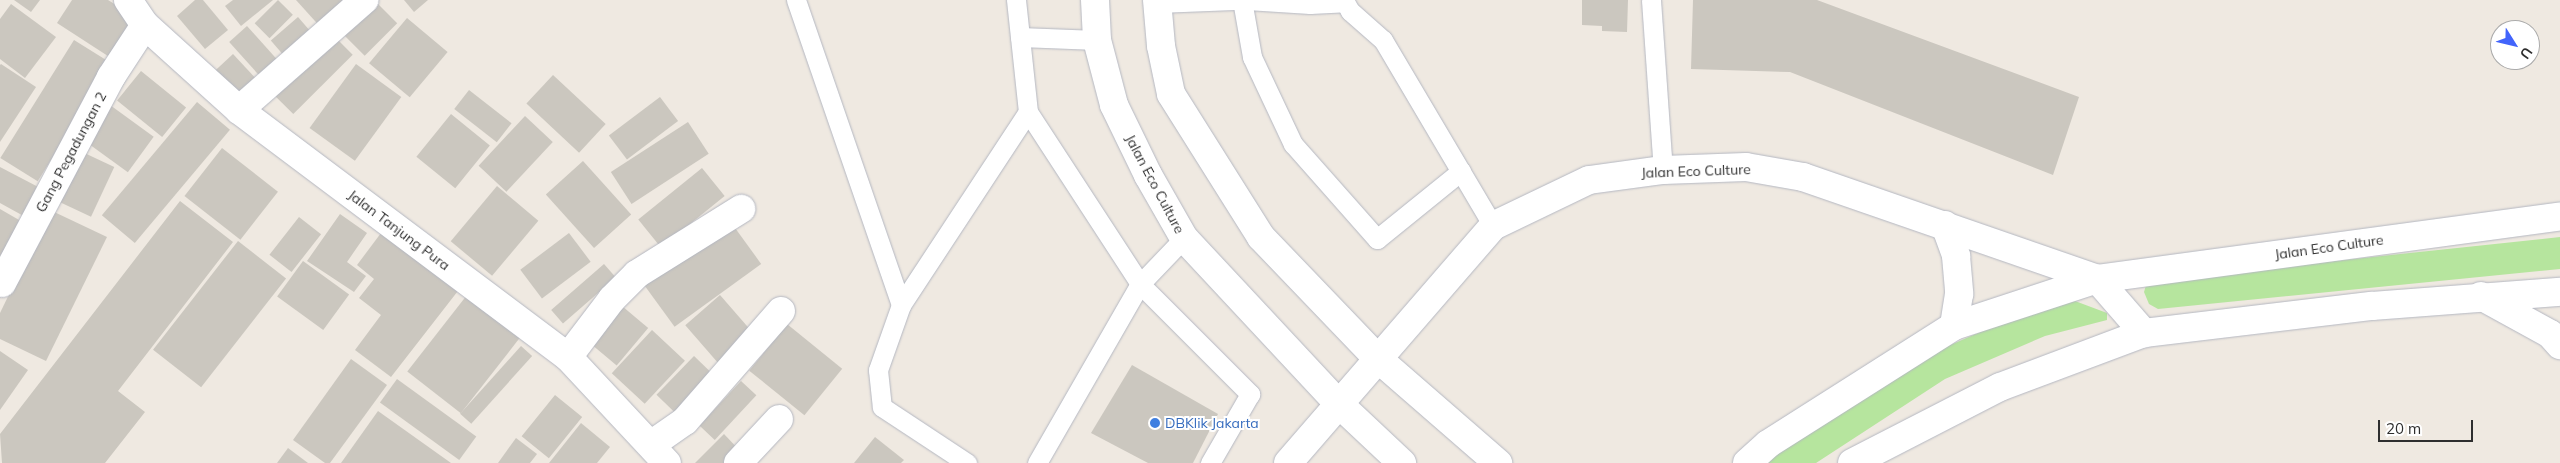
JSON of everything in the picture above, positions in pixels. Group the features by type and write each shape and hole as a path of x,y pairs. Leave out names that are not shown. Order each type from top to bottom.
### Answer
{"street":[{"name":"Jalan Tanjung Pura","path":"128,0 145,25 240,110 568,357 660,454"},
{"path":"240,110 364,0"},
{"name":"Jalan Eco Culture","path":"1095,0 1097,40 1114,105 1148,175 1184,238 1338,403 1402,463"},
{"path":"1157,1 1161,46 1171,94 1261,236 1376,357 1498,463"},
{"name":"Gang Pegadungan 2","path":"2,283 111,77 145,25"},
{"name":"Jalan Eco Culture","path":"1288,463 1376,357 1493,226 1589,180 1664,170 1746,167 1802,177 2097,279 2144,333"},
{"path":"568,357 612,299 637,274 741,209"},
{"name":"Jalan Eco Culture","path":"1747,463 1768,444 1954,326 2097,279 2560,216"},
{"path":"1945,225 1956,256 1959,294 1954,326"},
{"path":"1852,463 2000,387 2144,333 2481,296 2560,292"},
{"path":"2481,296 2550,334 2560,345"},
{"path":"660,454 685,421 781,311"},
{"path":"738,463 779,419"}],"lane":[{"path":"796,0 901,305"},
{"path":"1016,0 1028,112 1140,284 1250,394 1210,463"},
{"path":"1157,1 1234,0"},
{"path":"1242,0 1252,57 1293,144 1377,239 1461,172"},
{"path":"1247,0 1310,4 1344,2 1350,11 1383,40 1493,226"},
{"path":"1651,0 1664,170"},
{"path":"1020,36 1097,40"},
{"path":"967,463 882,407 878,370 901,305 1028,112"},
{"path":"1037,463 1140,284 1184,238"}],"green space":[{"path":"2560,237 2560,269 2158,309 2149,304 2144,292 2147,282 2156,280"},
{"path":"2075,301 2107,313 2107,320 2045,336 1945,379 1816,463 1766,463 1789,444 1932,353 2033,309"}],"building":[{"path":"14,0 40,0 31,12"},
{"path":"72,0 108,0 137,18 111,58 57,23"},
{"path":"195,0 203,0 228,30 205,49 177,16"},
{"path":"233,0 273,0 241,26 225,6"},
{"path":"278,0 293,15 270,38 255,23"},
{"path":"296,0 342,0 350,9 324,31"},
{"path":"404,0 428,0 414,12"},
{"path":"1582,0 1628,0 1627,32 1602,31 1602,26 1582,25"},
{"path":"1693,0 1817,0 2079,97 2053,175 1790,72 1691,69"},
{"path":"376,2 397,23 365,56 343,35"},
{"path":"11,4 56,37 25,78 0,59 0,19"},
{"path":"298,17 316,38 289,62 271,41"},
{"path":"407,18 448,52 410,97 369,63"},
{"path":"247,26 282,65 264,81 229,42"},
{"path":"335,37 353,55 293,114 276,96"},
{"path":"74,40 111,63 38,181 0,158"},
{"path":"233,54 260,83 242,100 215,71"},
{"path":"356,64 401,97 355,161 310,128"},
{"path":"0,65 36,87 0,142"},
{"path":"141,71 186,108 162,137 117,101"},
{"path":"553,75 606,124 579,153 526,104"},
{"path":"469,90 512,123 497,142 454,109"},
{"path":"660,97 678,121 627,159 609,136"},
{"path":"197,102 230,130 135,243 102,215"},
{"path":"110,105 154,137 128,172 84,141"},
{"path":"451,114 490,145 455,188 416,157"},
{"path":"525,116 553,142 506,192 479,166"},
{"path":"688,122 709,154 632,204 611,172"},
{"path":"222,148 278,192 240,240 184,196"},
{"path":"78,150 114,167 91,217 55,200"},
{"path":"583,161 631,215 594,248 546,194"},
{"path":"0,167 44,190 29,219 0,203"},
{"path":"702,168 725,196 661,248 638,220"},
{"path":"497,186 538,221 492,276 451,241"},
{"path":"180,201 233,242 118,391 145,412 105,463 2,463 0,434"},
{"path":"0,209 26,224 0,260"},
{"path":"50,210 107,237 46,361 0,339 0,313"},
{"path":"340,214 367,233 347,262 366,276 354,292 307,261"},
{"path":"299,217 321,234 292,272 269,255"},
{"path":"730,221 761,264 675,327 643,284"},
{"path":"384,229 461,287 391,377 355,350 381,315 359,298 374,279 357,265"},
{"path":"569,233 591,262 542,298 520,270"},
{"path":"238,241 286,279 201,387 153,350"},
{"path":"303,261 349,295 323,330 277,297"},
{"path":"604,264 616,278 563,324 551,310"},
{"path":"467,295 521,337 461,413 407,371"},
{"path":"720,295 757,338 723,368 685,325"},
{"path":"616,301 648,328 617,366 585,339"},
{"path":"787,324 842,369 804,415 749,371"},
{"path":"652,330 685,361 645,404 612,373"},
{"path":"521,346 532,356 471,424 460,414"},
{"path":"0,351 28,370 0,410"},
{"path":"694,356 720,381 682,420 656,395"},
{"path":"351,359 387,385 330,463 325,463 293,440"},
{"name":"DBKlik Jakarta","path":"1132,365 1218,414 1193,463 1148,463 1091,433"},
{"path":"397,379 476,437 459,460 380,402"},
{"path":"741,381 756,395 715,440 699,426"},
{"path":"555,395 582,417 549,458 522,436"},
{"path":"378,411 451,463 341,463"},
{"path":"581,423 610,447 597,463 549,463"},
{"path":"724,434 742,453 732,463 695,463"},
{"path":"875,437 904,460 901,463 854,463"},
{"path":"516,438 537,454 530,463 498,463"},
{"path":"288,448 308,463 277,463"}],"place":[{"name":"DBKlik Jakarta","path":"1155,423"}]}
